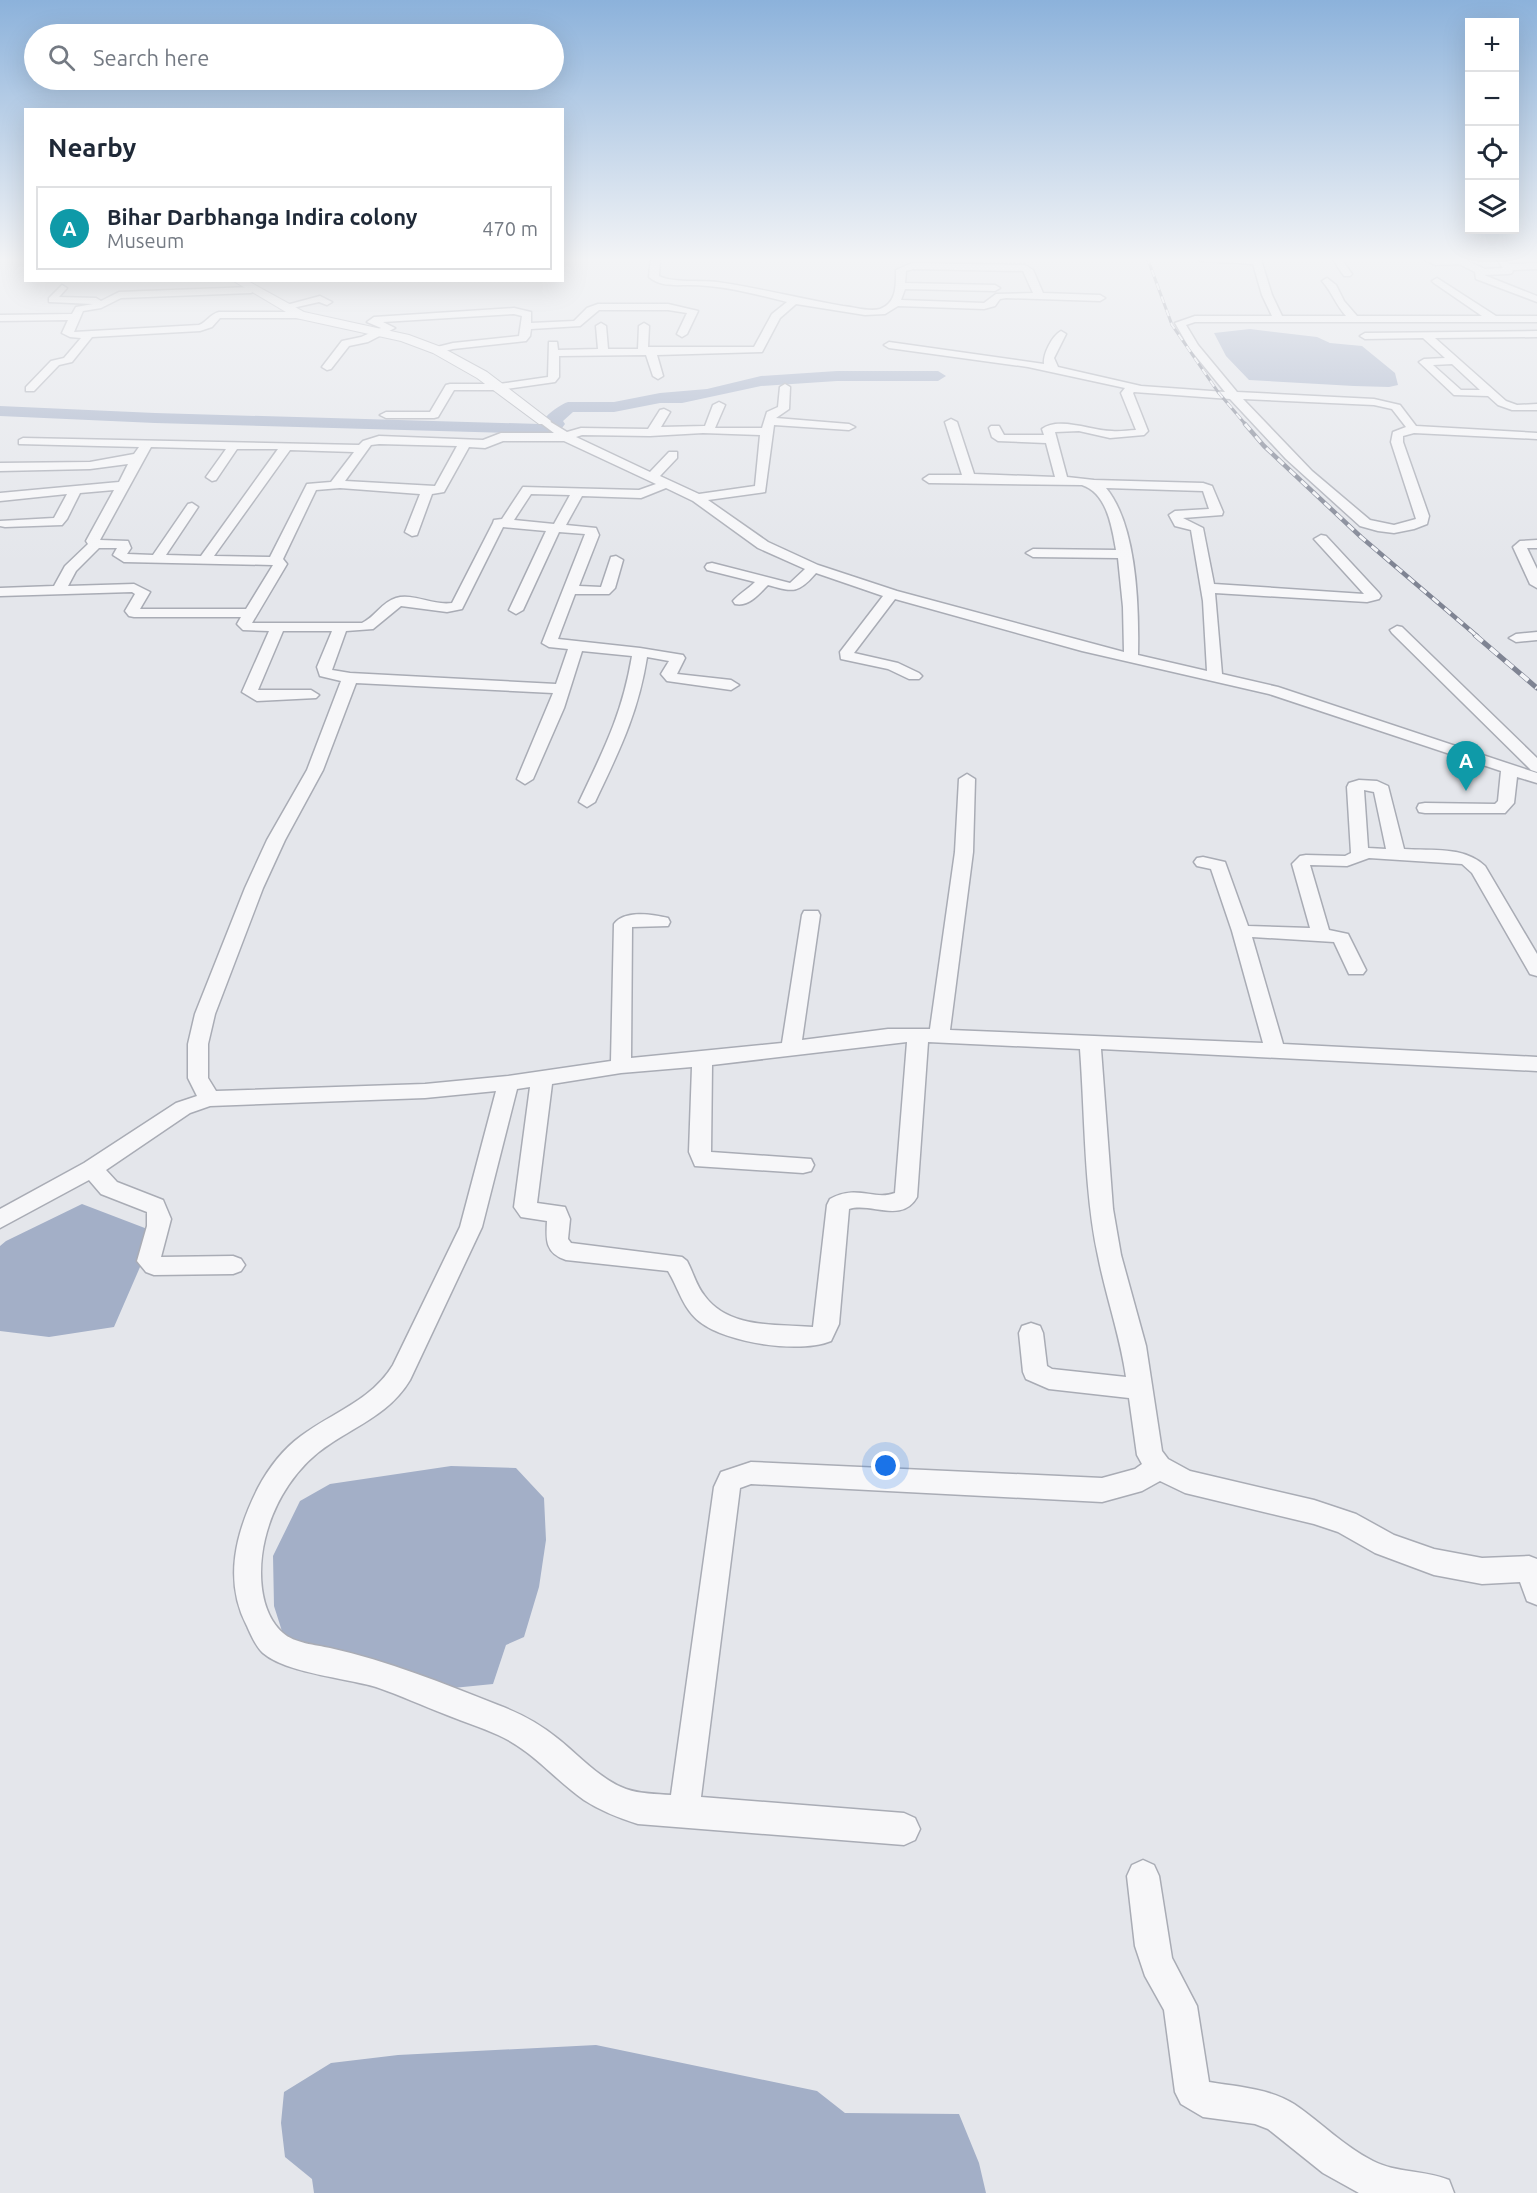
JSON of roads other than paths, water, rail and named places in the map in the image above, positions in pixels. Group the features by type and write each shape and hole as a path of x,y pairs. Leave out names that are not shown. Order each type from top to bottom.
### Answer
{"street":[{"path":"30,389 53,364 69,359"},
{"path":"327,366 332,359"},
{"path":"454,359 482,375 566,437 697,498 763,545 813,568 892,594 1131,657 1215,675 1317,704 1537,778"},
{"path":"387,415 434,415 450,387 499,387 553,379 553,359"},
{"path":"650,359 658,376"},
{"path":"995,359 1137,387 1234,396 1352,400 1384,404 1400,410 1413,429"},
{"path":"1049,359 1050,366 1054,370"},
{"path":"1204,359 1274,442 1322,489 1373,527 1409,527 1422,521 1423,516 1396,438 1400,431 1413,429 1537,436"},
{"path":"1489,393 1458,393 1424,362 1452,361 1508,406 1537,407"},
{"path":"697,498 761,489 767,426 772,412 783,409 785,387"},
{"path":"1062,480 1047,430 1051,427 1079,428 1110,435 1140,433 1142,431 1127,391 1137,387"},
{"path":"707,429 719,405"},
{"path":"653,431 664,412"},
{"path":"951,422 967,475 974,479"},
{"path":"338,485 336,483 367,443 379,440 489,444 501,437 566,437 581,431 707,429 713,431 767,426 849,427"},
{"path":"995,428 998,437 1002,439 1049,439"},
{"path":"23,442 362,449"},
{"path":"96,543 93,541 138,457 148,443"},
{"path":"276,560 311,487 338,485 427,491 443,487 465,443"},
{"path":"212,477 234,445"},
{"path":"205,559 287,446"},
{"path":"653,476 673,455"},
{"path":"0,467 103,464 124,462 138,457"},
{"path":"929,479 1062,480 1094,484 1208,489 1217,512 1175,514 1180,523 1197,528 1215,634 1215,675"},
{"path":"507,522 527,490 641,494 668,483"},
{"path":"1094,484 1109,501 1125,554 1132,605 1131,657"},
{"path":"0,497 123,485"},
{"path":"5,523 57,522 61,519 75,490"},
{"path":"412,532 427,491"},
{"path":"516,610 556,528 578,492"},
{"path":"157,558 192,507"},
{"path":"276,560 280,564 245,626 372,625 399,601 447,608 457,606 496,525 507,522 586,530 592,533 548,641 551,644 640,652 678,658 669,674 672,678 731,685"},
{"path":"1209,588 1368,598 1374,596 1321,538"},
{"path":"58,591 70,569 96,543 123,544 124,548 120,555 124,558 276,560"},
{"path":"1537,544 1526,544 1520,547 1537,584"},
{"path":"1033,553 1125,554"},
{"path":"570,590 604,591 608,588 616,560"},
{"path":"712,567 786,587 796,586 813,568"},
{"path":"740,601 748,597 764,581"},
{"path":"0,592 140,589 143,592 132,611 134,614 240,613 249,616"},
{"path":"892,594 846,656 894,666 914,676"},
{"path":"278,627 250,692 257,696 311,695"},
{"path":"341,627 324,670 329,675 563,689"},
{"path":"1397,630 1537,767"},
{"path":"1516,638 1537,636"},
{"path":"525,779 563,689 576,646"},
{"path":"588,802 617,742 628,713 640,652"},
{"path":"209,1099 198,1078 198,1044 205,1014 254,888 276,840 315,770 350,678"},
{"path":"1425,808 1499,809 1506,803 1509,770"},
{"path":"542,1077 525,1207 530,1211 557,1213 559,1221 556,1238 561,1248 566,1251 674,1263 679,1267 698,1306 732,1328 815,1337 822,1334 827,1324 838,1205 848,1199 896,1203 906,1197 928,1035 964,852 967,779"},
{"path":"1360,854 1355,788 1359,785 1377,786 1382,790 1396,854"},
{"path":"1321,934 1302,861 1347,861 1360,854 1458,857 1474,864 1537,970"},
{"path":"1203,862 1219,866 1241,931 1275,1050"},
{"path":"791,1049 811,915"},
{"path":"621,1066 622,924 633,920 661,922"},
{"path":"1241,931 1321,934 1341,938 1356,970"},
{"path":"0,1220 92,1169 183,1108 209,1099 425,1091 508,1083 621,1066 791,1049 888,1036 928,1035 1275,1050 1537,1065"},
{"path":"1090,1042 1102,1209 1109,1255 1134,1346 1150,1455 1159,1467 1185,1481 1314,1512 1346,1523 1384,1544 1434,1562 1534,1576"},
{"path":"702,1059 700,1152 704,1160 803,1165"},
{"path":"508,1083 470,1228 398,1380 386,1395 370,1407 321,1435 298,1454 275,1480 262,1505 249,1546 247,1586 255,1617 274,1644 306,1656 376,1673 499,1721 532,1737 597,1791 616,1803 638,1808 904,1830"},
{"path":"92,1169 109,1188 155,1206 159,1210 160,1220 148,1255 149,1261 154,1266 233,1265"},
{"path":"1031,1333 1035,1372 1040,1376 1049,1379 1141,1389"},
{"path":"684,1812 725,1498 730,1480 751,1473 1102,1490 1142,1479 1159,1467"},
{"path":"1143,1876 1152,1946 1157,1964 1180,2006 1193,2092 1203,2099 1255,2106 1280,2116 1336,2160 1369,2179 1406,2189 1436,2193"}],"water":[{"path":"1229,359 1378,359 1395,373 1398,385 1354,386 1249,380"},
{"path":"82,1204 150,1230 150,1244 114,1327 49,1337 0,1331 0,1246"},
{"path":"451,1466 516,1468 544,1498 546,1540 539,1587 524,1637 506,1645 493,1684 423,1691 376,1680 345,1681 293,1666 274,1606 273,1556 300,1501 330,1484"},
{"path":"596,2045 817,2091 845,2113 959,2114 979,2163 986,2193 314,2193 312,2179 285,2157 281,2123 284,2092 331,2063 398,2055"}],"waterway":[{"path":"0,411 155,418 542,429 556,424 553,419 568,407 614,407 660,398 682,398 761,381 837,376 938,376"}],"railway":[{"path":"1196,359 1218,392 1246,425"},
{"path":"1245,424 1264,446 1361,537 1477,636"},
{"path":"1475,635 1537,688"}],"place":[{"name":"Bihar Darbhanga Indira colony","path":"1466,791"}]}
